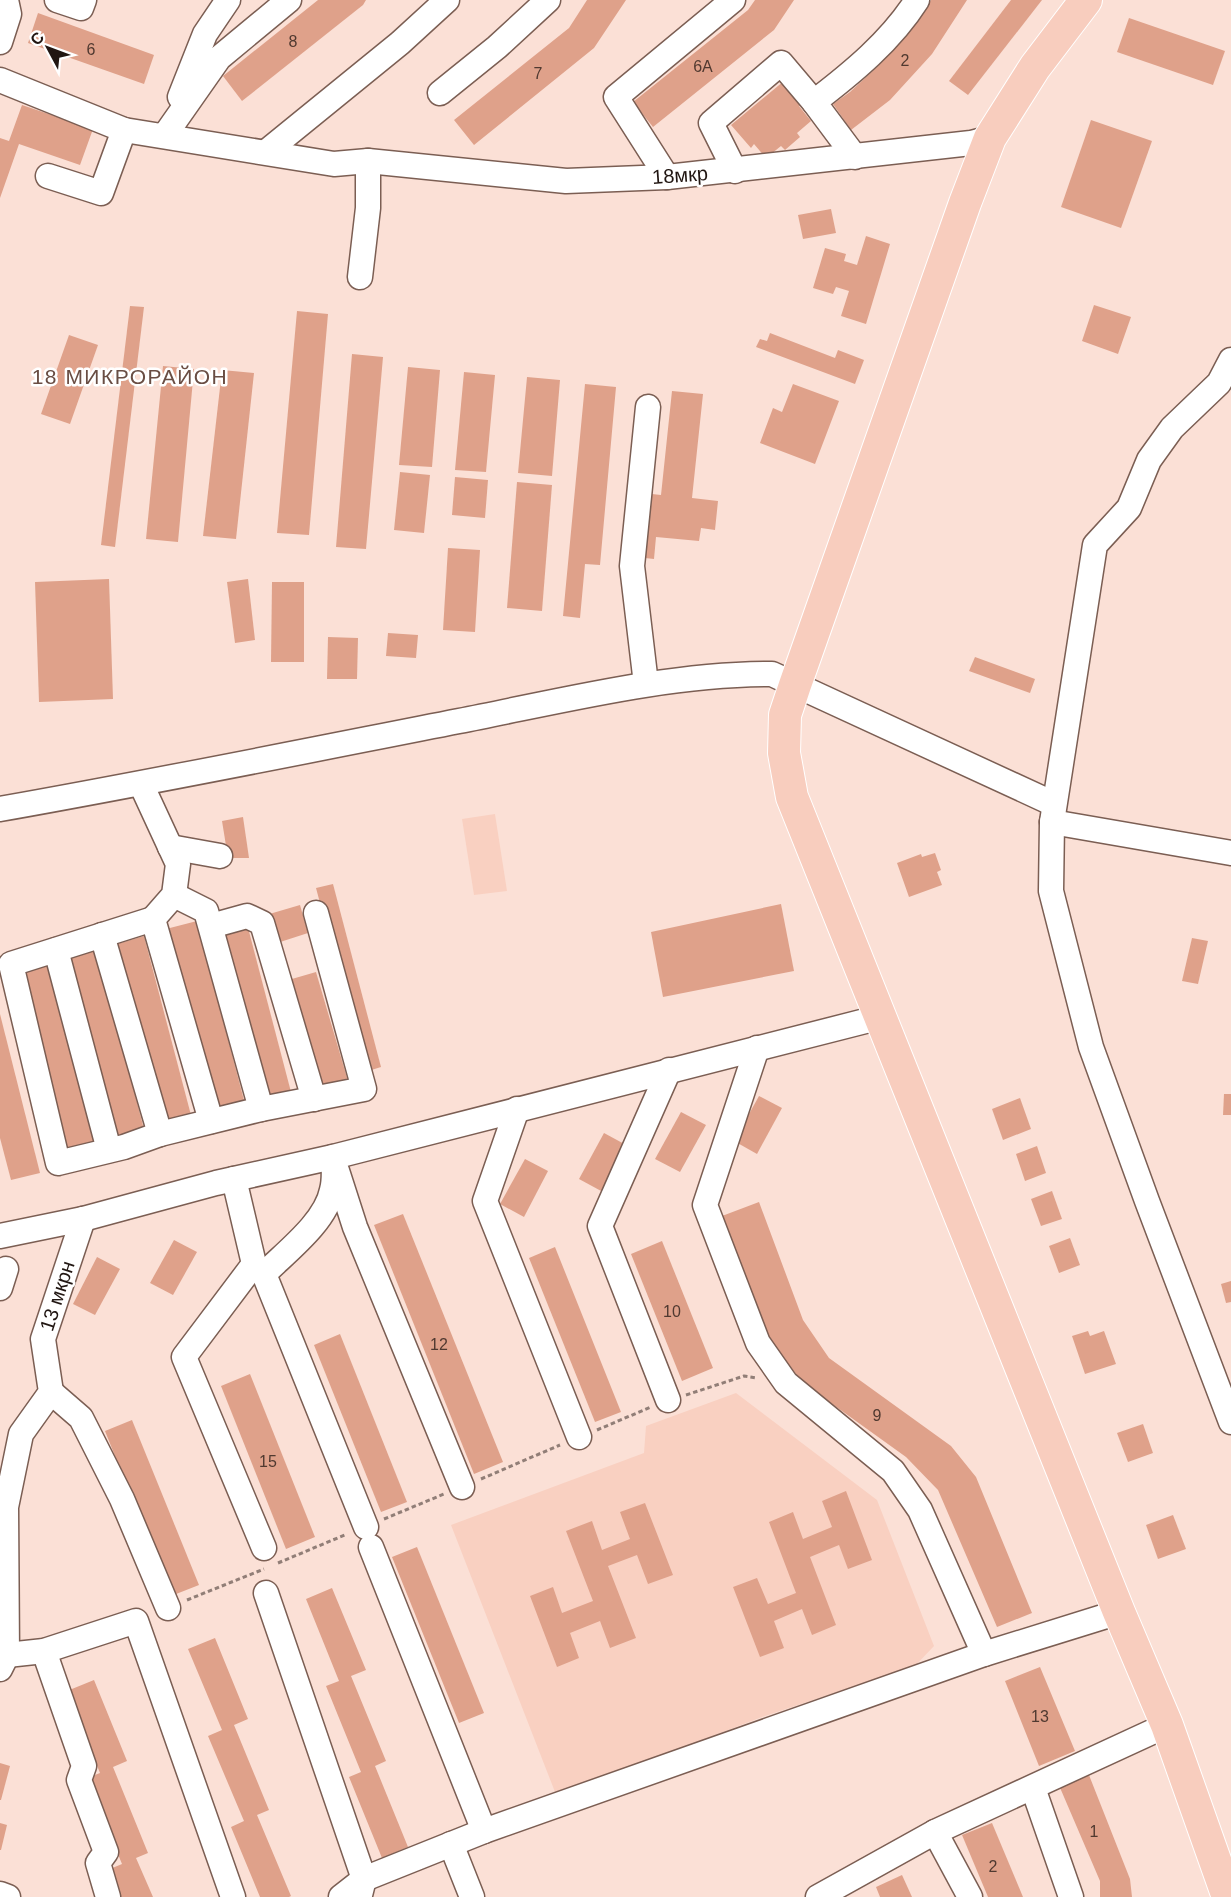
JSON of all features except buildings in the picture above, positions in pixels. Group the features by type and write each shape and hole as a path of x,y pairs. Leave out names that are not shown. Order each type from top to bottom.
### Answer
{"main road":[{"path":"1086,0 1035,67 990,138 795,685 785,715 784,753 792,797 1119,1612 1167,1725 1228,1897"}],"street":[{"path":"0,42 9,14 6,0"},
{"path":"57,0 81,8 84,0"},
{"path":"165,135 205,34 228,0"},
{"path":"165,135 219,58 289,0"},
{"path":"266,152 400,43 447,0"},
{"path":"440,93 498,47 549,0"},
{"path":"667,177 616,97 733,0"},
{"path":"814,102 848,76 882,43 917,0"},
{"path":"735,171 711,123 780,63 814,102 855,157"},
{"name":"18мкр","path":"0,80 124,130 334,164 368,161 566,181 667,177 735,171 971,143 990,138"},
{"path":"48,176 101,193 124,130"},
{"path":"360,277 368,208 368,161"},
{"path":"1231,360 1218,383 1172,428 1149,460 1129,508 1095,545 1053,813 1051,891 1091,1047 1231,1422"},
{"path":"646,684 632,566 648,407"},
{"path":"0,809 141,784 646,684 738,674 772,674 1053,813 1231,853"},
{"path":"141,784 178,864 174,895 153,919 11,964 58,1163 211,1121 364,1089 316,913"},
{"path":"170,848 220,856"},
{"path":"174,895 206,911 261,1109"},
{"path":"211,926 247,916 262,923 314,1099"},
{"path":"153,919 211,1121"},
{"path":"102,935 160,1134"},
{"path":"56,950 109,1150"},
{"path":"0,1236 82,1219 164,1196 333,1157 881,1017"},
{"path":"757,1048 705,1205 758,1343 786,1383 893,1471 920,1510 984,1654"},
{"path":"668,1400 600,1226 669,1070"},
{"path":"517,1109 485,1201 579,1437"},
{"path":"333,1157 332,1191 321,1216 264,1274 484,1831"},
{"path":"333,1157 355,1227 462,1487"},
{"path":"234,1179 254,1264 184,1357 264,1548"},
{"name":"13 мкрн","path":"51,1392 43,1339 82,1219"},
{"path":"168,1608 122,1499 81,1418 51,1392 9,1448 4,1530 3,1662 136,1621 233,1897"},
{"path":"266,1593 362,1888"},
{"path":"341,1897 451,1844 484,1831 984,1654 1119,1612"},
{"path":"44,1651 84,1766 79,1780 106,1852 98,1863 108,1897"},
{"path":"830,1894 935,1832 1167,1725"},
{"path":"1033,1788 1071,1897"},
{"path":"935,1832 970,1897"},
{"path":"451,1844 471,1897"},
{"path":"0,1894 8,1897"}],"shaded area":[{"path":"495,814 507,891 474,895 462,819"},
{"path":"736,1393 877,1500 934,1646 915,1666 762,1717 658,1757 555,1792 451,1525 644,1453 646,1426"}],"district":[{"name":"18 МИКРОРАЙОН","path":"130,377"}]}
